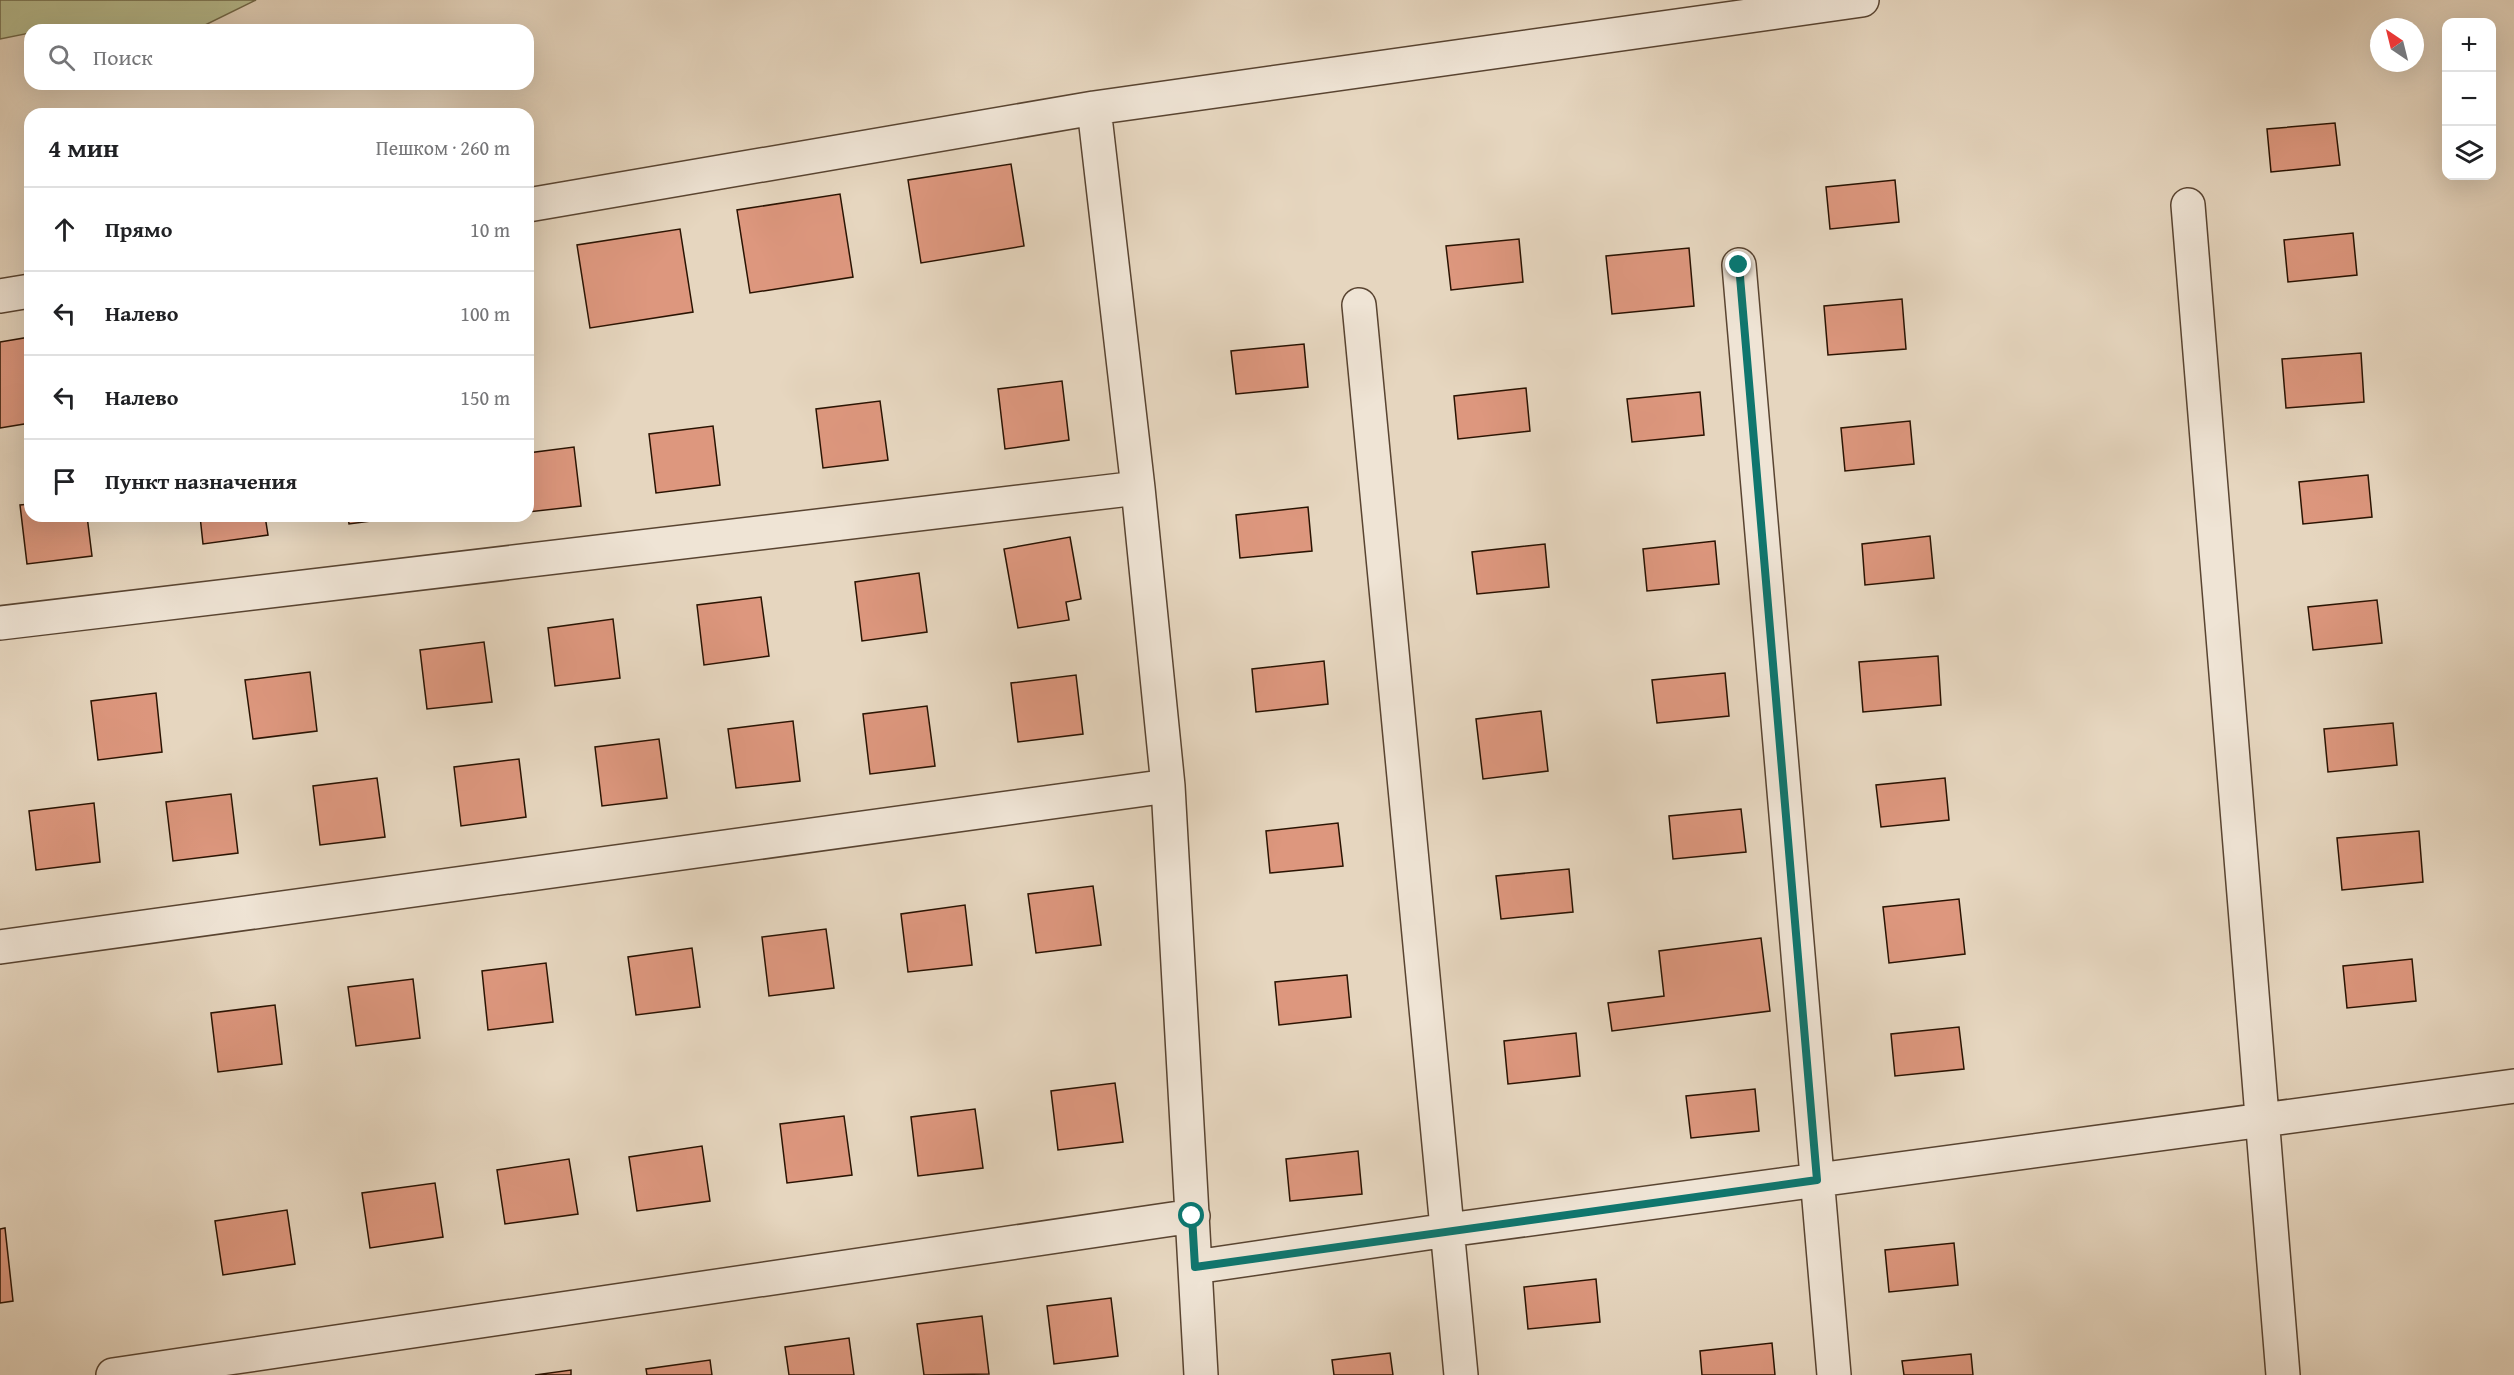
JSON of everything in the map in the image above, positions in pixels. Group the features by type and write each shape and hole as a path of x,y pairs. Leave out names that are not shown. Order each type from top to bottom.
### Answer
{"street":[{"path":"534,204 1094,108 1862,0"},
{"path":"1094,108 1138,488 1168,786 1201,1375"},
{"path":"2188,205 2283,1375"},
{"path":"1739,265 1834,1375"},
{"path":"0,296 24,292"},
{"path":"1359,305 1461,1375"},
{"path":"0,623 1138,488"},
{"path":"0,947 1168,786"},
{"path":"1195,1267 1448,1230 2514,1086"},
{"path":"113,1375 1192,1216"}],"green space":[{"path":"0,0 256,0 207,24 24,24 24,34 0,39"}],"building":[{"path":"2335,123 2340,165 2271,172 2267,129"},
{"path":"1011,164 1024,246 921,263 908,180"},
{"path":"1895,180 1899,222 1830,229 1826,187"},
{"path":"840,194 853,277 750,293 737,210"},
{"path":"680,229 693,312 590,328 577,245"},
{"path":"2353,233 2357,275 2288,282 2284,240"},
{"path":"1519,239 1523,282 1451,290 1446,246"},
{"path":"1689,248 1694,306 1612,314 1606,256"},
{"path":"1902,299 1906,349 1828,355 1824,306"},
{"path":"24,338 24,424 0,428 0,342"},
{"path":"1304,344 1308,387 1236,394 1231,351"},
{"path":"2361,353 2364,402 2286,408 2282,359"},
{"path":"1062,381 1069,440 1005,449 998,389"},
{"path":"1526,388 1530,431 1458,439 1454,396"},
{"path":"1700,392 1704,435 1632,442 1627,399"},
{"path":"880,401 888,460 823,468 816,409"},
{"path":"1910,421 1914,464 1845,471 1841,428"},
{"path":"713,426 720,485 656,493 649,434"},
{"path":"574,447 581,506 534,511 534,452"},
{"path":"2368,475 2372,517 2303,524 2299,482"},
{"path":"20,505 24,505 24,522 88,522 92,556 27,564"},
{"path":"1308,507 1312,551 1240,558 1236,515"},
{"path":"201,522 266,522 268,535 203,544"},
{"path":"1930,536 1934,578 1865,585 1862,544"},
{"path":"1070,537 1081,599 1066,602 1069,620 1018,628 1004,549"},
{"path":"1715,541 1719,584 1647,591 1643,549"},
{"path":"1545,544 1549,587 1477,594 1472,552"},
{"path":"919,573 927,632 862,641 855,582"},
{"path":"761,597 769,656 704,665 697,605"},
{"path":"2377,600 2382,643 2313,650 2308,607"},
{"path":"613,619 620,678 555,686 548,628"},
{"path":"484,642 492,702 427,709 420,650"},
{"path":"1938,656 1941,705 1863,712 1859,662"},
{"path":"1324,661 1328,704 1256,712 1252,669"},
{"path":"310,672 317,731 253,739 245,680"},
{"path":"1725,673 1729,716 1657,723 1652,680"},
{"path":"1076,675 1083,734 1018,742 1011,683"},
{"path":"156,693 162,752 98,760 91,701"},
{"path":"927,706 935,766 870,774 863,714"},
{"path":"1541,711 1548,771 1483,779 1476,719"},
{"path":"793,721 800,781 736,788 728,729"},
{"path":"2393,723 2397,765 2328,772 2324,729"},
{"path":"659,739 667,798 602,806 595,747"},
{"path":"519,759 526,817 461,826 454,767"},
{"path":"377,778 385,837 320,845 313,786"},
{"path":"1945,778 1949,820 1881,827 1876,785"},
{"path":"231,794 238,853 173,861 166,802"},
{"path":"94,803 100,862 36,870 29,811"},
{"path":"1741,809 1746,852 1673,859 1669,816"},
{"path":"1338,823 1343,866 1270,873 1266,831"},
{"path":"2419,831 2423,882 2342,890 2337,838"},
{"path":"1569,869 1573,912 1501,919 1496,876"},
{"path":"1093,886 1101,945 1036,953 1028,894"},
{"path":"1959,899 1965,954 1889,963 1883,907"},
{"path":"965,905 972,965 908,972 901,914"},
{"path":"826,929 834,988 769,996 762,937"},
{"path":"1761,938 1770,1011 1612,1031 1608,1003 1664,996 1659,951"},
{"path":"692,948 700,1007 636,1015 628,957"},
{"path":"2412,959 2416,1001 2347,1008 2343,966"},
{"path":"546,963 553,1022 488,1030 482,971"},
{"path":"1347,975 1351,1017 1279,1025 1275,982"},
{"path":"413,979 420,1038 356,1046 348,987"},
{"path":"275,1005 282,1064 218,1072 211,1013"},
{"path":"1959,1027 1964,1069 1895,1076 1891,1034"},
{"path":"1576,1033 1580,1076 1508,1084 1504,1041"},
{"path":"1115,1083 1123,1142 1058,1150 1051,1091"},
{"path":"1755,1089 1759,1131 1691,1138 1686,1096"},
{"path":"975,1109 983,1168 918,1176 911,1117"},
{"path":"844,1116 852,1175 787,1183 780,1124"},
{"path":"702,1146 710,1201 637,1211 629,1157"},
{"path":"1358,1151 1362,1194 1290,1201 1286,1159"},
{"path":"569,1159 578,1214 505,1224 497,1170"},
{"path":"435,1183 443,1237 370,1248 362,1193"},
{"path":"287,1210 295,1264 223,1275 215,1221"},
{"path":"5,1228 13,1301 0,1303 0,1229"},
{"path":"1954,1243 1958,1285 1889,1292 1885,1250"},
{"path":"1596,1279 1600,1322 1528,1329 1524,1287"},
{"path":"1111,1298 1118,1356 1054,1364 1047,1306"},
{"path":"982,1316 989,1374 924,1375 917,1324"},
{"path":"849,1338 854,1375 789,1375 785,1347"},
{"path":"1772,1343 1775,1375 1702,1375 1700,1351"},
{"path":"1390,1353 1393,1375 1334,1375 1332,1360"},
{"path":"1971,1354 1973,1375 1904,1375 1902,1361"},
{"path":"710,1360 712,1375 647,1375 646,1369"},
{"path":"571,1370 571,1375 535,1375"}],"route":[{"path":"1192,1216 1195,1267 1817,1180 1739,265"}]}
